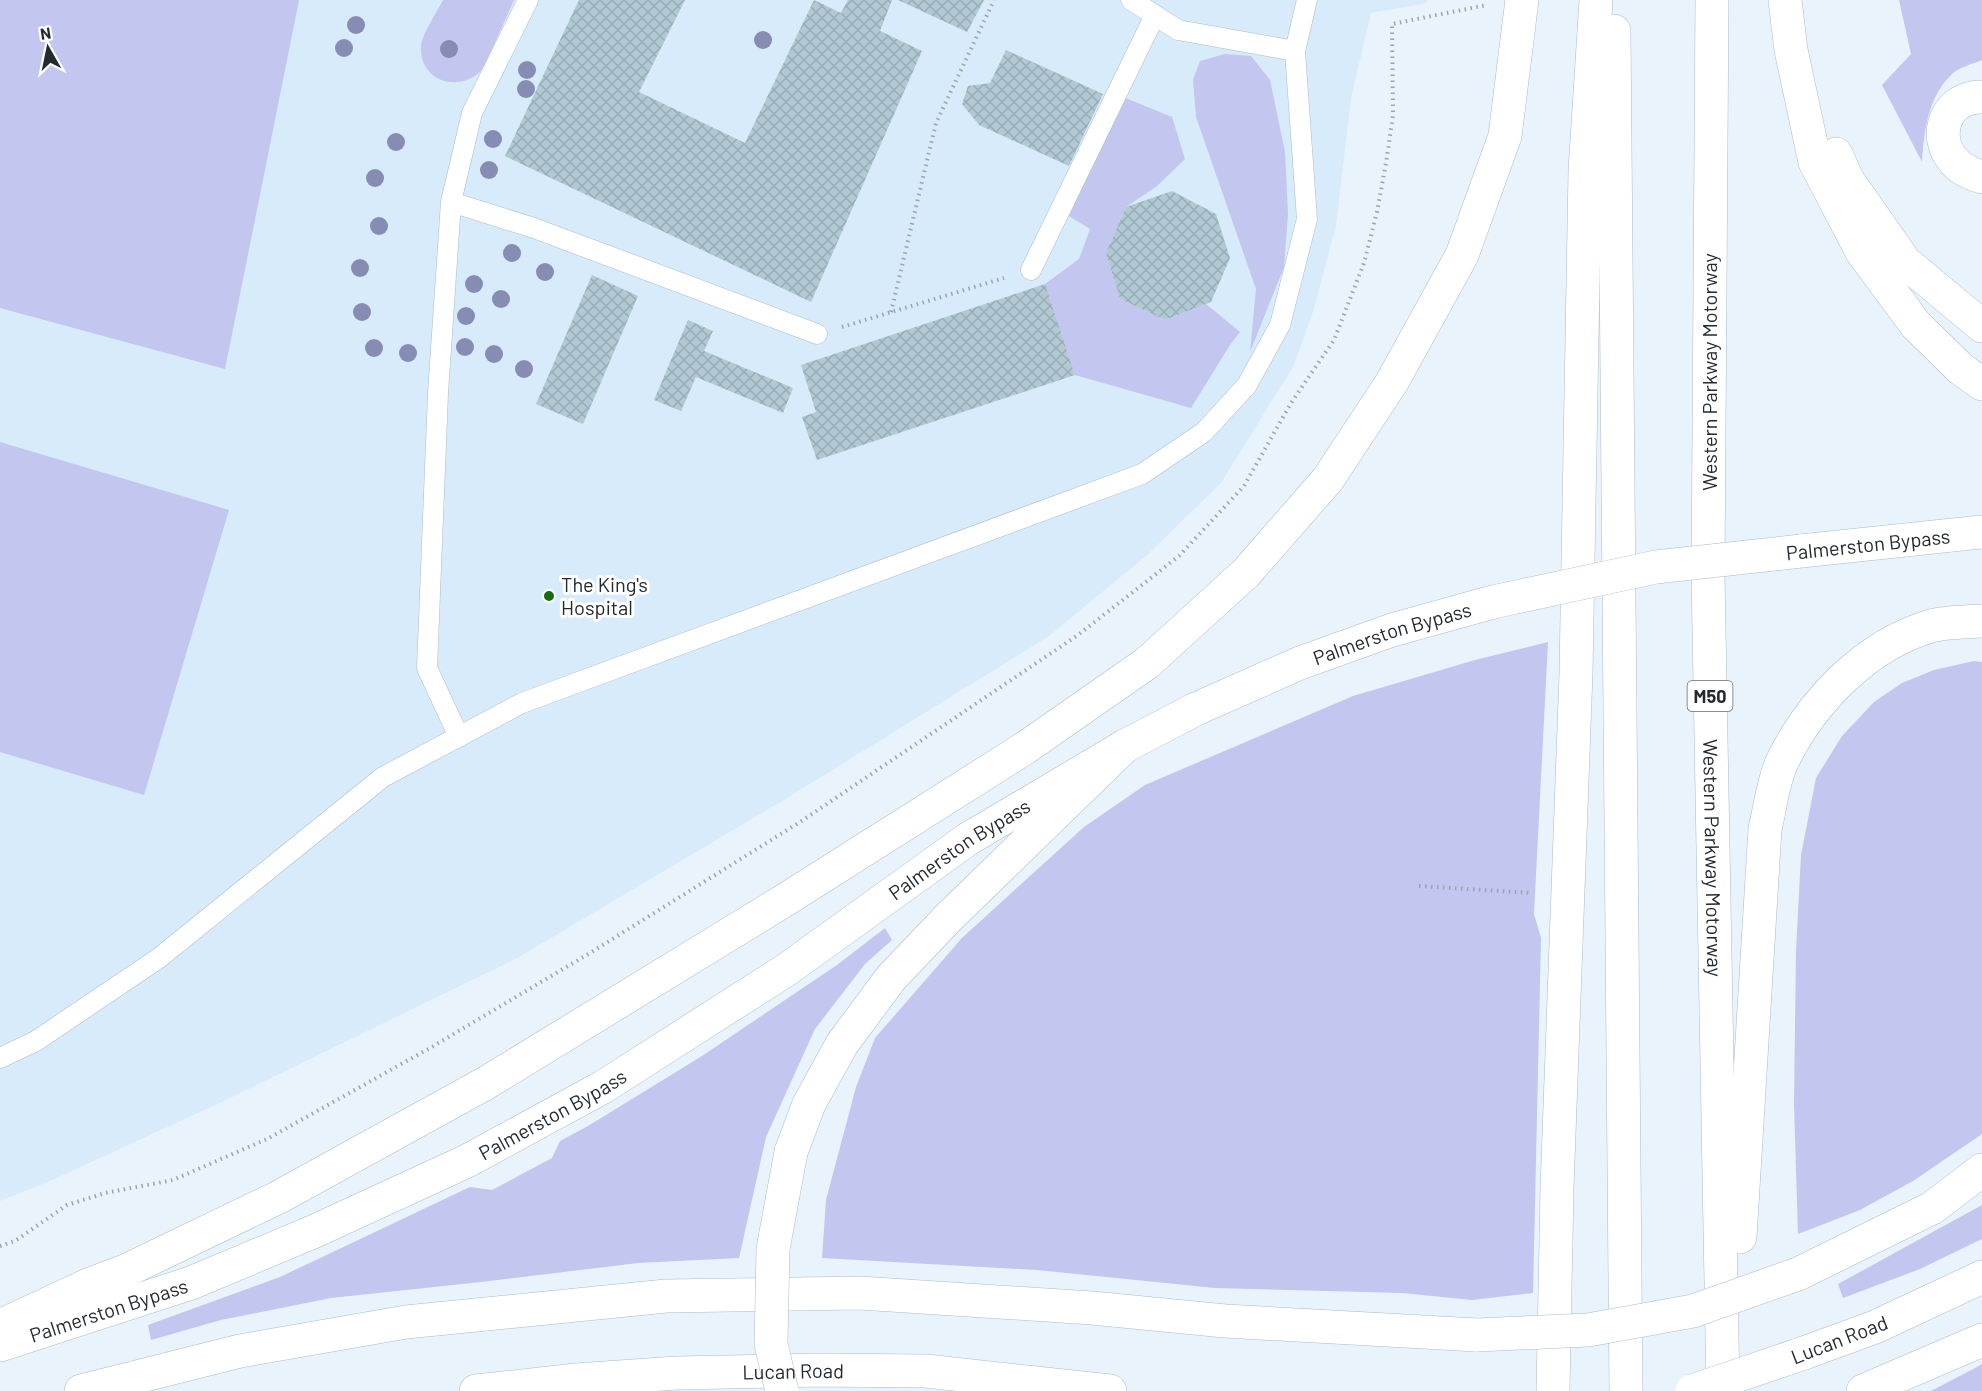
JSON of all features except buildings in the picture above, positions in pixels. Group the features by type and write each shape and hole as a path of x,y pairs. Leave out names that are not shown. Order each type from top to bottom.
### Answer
{"main road":[{"path":"0,1326 279,1197 486,1083 785,900 1015,754 1147,663 1246,573 1328,479 1392,382 1462,255 1505,136 1522,0"},
{"path":"1553,1391 1557,1188 1576,672 1585,171 1596,0"},
{"path":"1613,0 1626,1391"},
{"name":"Western Parkway Motorway","path":"1712,0 1708,574 1723,1391"},
{"path":"1785,0 1791,50 1815,162 1862,252 1916,325 1961,369 1982,384"},
{"path":"1791,50 1847,180 1905,262 1982,326"},
{"path":"1982,98 1974,97 1953,107 1947,116 1942,134 1945,147 1954,162 1966,171 1982,177"},
{"name":"Palmerston Bypass","path":"0,1345 191,1283 315,1231 477,1155 603,1088 786,970 968,839 1125,746 1196,709 1300,663 1392,630 1493,602 1656,567 1982,532"},
{"path":"1730,1391 1765,830 1781,764 1810,714 1849,671 1890,644 1932,626 1982,621"},
{"path":"782,1391 771,1344 773,1249 791,1152 809,1104 842,1044 891,978 948,918 1125,746"},
{"path":"81,1391 240,1352 406,1322 666,1296 860,1293 1092,1308 1225,1321 1477,1335 1588,1330 1693,1311 1798,1274 1932,1208 1982,1170"},
{"name":"Lucan Road","path":"1692,1391 1875,1327 1982,1276"},
{"path":"1863,1391 1982,1340"},
{"name":"Lucan Road","path":"476,1391 576,1380 676,1373 818,1370 926,1371 1110,1391"}],"lane":[{"path":"459,737 427,668 438,393 451,202 472,113 528,0"},
{"path":"1131,0 1178,30 1295,51"},
{"path":"0,1058 36,1041 159,958 383,777 522,703 1142,474 1204,432 1247,385 1280,325 1307,219 1295,51 1307,0"},
{"path":"1031,270 1155,15"},
{"path":"451,202 534,228 817,334"}],"path":[{"path":"891,312 936,123 994,0"},
{"path":"0,1246 15,1241 67,1205 105,1193 173,1180 267,1139 430,1048 590,953 800,822 1078,635 1179,556 1244,486 1290,403 1334,340 1364,263 1386,163 1393,114 1392,24 1461,9"},
{"path":"817,334 1031,270"},
{"path":"1419,886 1526,893"}],"shaded area":[{"name":"The King's Hospital","path":"0,0 1427,0 1427,3 1371,13 1351,98 1336,225 1314,309 1294,365 1221,483 1147,555 1049,636 787,798 517,958 228,1099 48,1182 0,1201"},
{"path":"0,0 299,0 225,369 0,308"},
{"path":"443,0 514,0 483,69 474,77 463,81 453,82 434,76 422,58 422,41"},
{"path":"1899,0 1982,0 1982,60 1955,72 1937,93 1926,127 1922,162 1882,85 1911,54"},
{"path":"1225,54 1251,56 1270,80 1285,152 1288,214 1284,267 1250,352 1256,289 1196,117 1193,80 1200,61"},
{"path":"1123,97 1172,117 1185,159 1157,186 1126,207 1106,253 1120,299 1165,320 1206,304 1240,332 1191,408 1075,375 1045,284 1079,259 1090,229 1069,216"},
{"path":"0,442 229,510 144,795 0,752"},
{"path":"1548,642 1534,914 1541,938 1533,1293 1472,1300 1402,1293 1215,1288 1037,1270 822,1258 826,1200 856,1087 875,1038 962,938 1084,827 1145,785 1353,696 1475,660"},
{"path":"1974,661 1982,662 1982,1134 1913,1181 1860,1210 1798,1234 1794,1104 1796,951 1801,855 1816,778 1842,736 1874,702 1902,683 1934,670"},
{"path":"885,928 892,940 865,964 815,1029 766,1137 739,1258 638,1263 331,1298 221,1320 151,1340 148,1325 280,1277 470,1187 492,1190 552,1158 560,1141 702,1056 837,965"},
{"path":"1982,1205 1982,1239 1920,1269 1843,1298 1838,1284"},
{"path":"1982,1364 1982,1391 1931,1391 1977,1367"}],"place":[{"name":"The King's Hospital","path":"549,596"}]}
